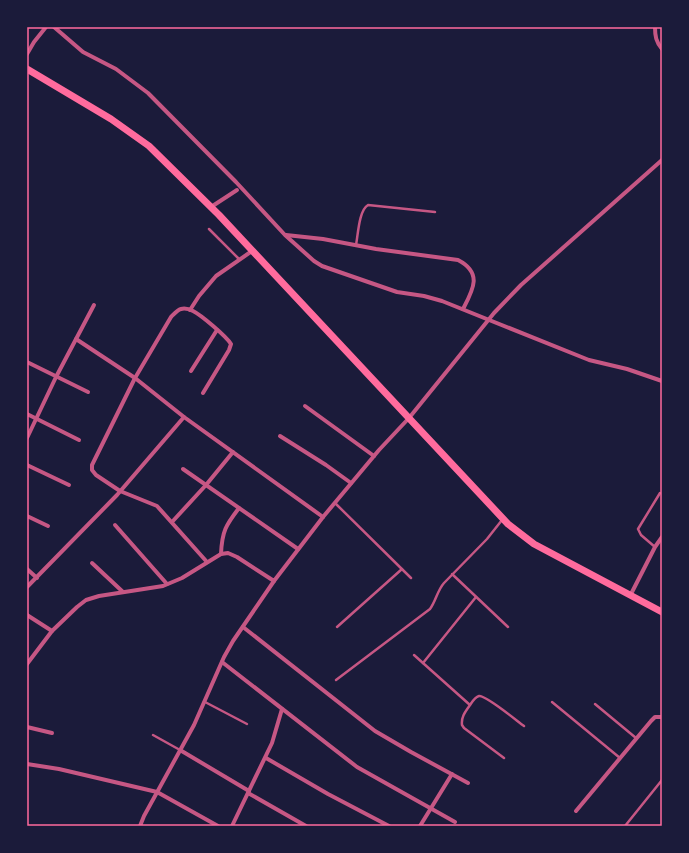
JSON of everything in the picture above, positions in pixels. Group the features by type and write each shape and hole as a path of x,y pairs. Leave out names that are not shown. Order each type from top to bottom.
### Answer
{"main road":[{"path":"27,69 111,119 149,146 212,207 503,519 534,544 662,612"}],"street":[{"path":"27,54 46,27"},
{"path":"54,27 83,52 116,69 148,93 236,182 285,235 322,266 397,292 442,300 589,360 627,369 662,381"},
{"path":"655,27 655,36 662,49"},
{"path":"140,826 205,702 222,662 233,641 274,581 323,517 374,456 409,418 494,313 521,285 662,160"},
{"path":"212,207 237,190"},
{"path":"285,235 323,239 356,246 458,260 470,269 474,284 463,309"},
{"path":"190,310 199,296 216,276 252,250"},
{"path":"27,438 56,376 94,305"},
{"path":"203,393 231,346 229,341 217,330 190,310 177,310 171,317 135,378 92,465 92,470 96,475 120,491 158,506 207,562"},
{"path":"191,371 217,330"},
{"path":"76,339 135,378 184,417 323,517"},
{"path":"27,362 88,392"},
{"path":"305,406 374,456"},
{"path":"27,414 79,440"},
{"path":"27,587 120,491 184,417"},
{"path":"280,436 352,483"},
{"path":"172,522 206,485 233,452"},
{"path":"27,465 69,484"},
{"path":"183,469 298,549"},
{"path":"221,554 221,539 226,525 238,508"},
{"path":"27,516 48,526"},
{"path":"115,525 167,584"},
{"path":"630,596 655,547 662,537"},
{"path":"27,664 52,631 86,600 99,596 141,590 167,584 182,578 221,554 228,553 237,557 274,581"},
{"path":"92,563 123,592"},
{"path":"27,569 37,578"},
{"path":"27,614 52,631"},
{"path":"243,627 375,731 468,783"},
{"path":"222,662 358,768 455,822"},
{"path":"232,826 266,758 282,709"},
{"path":"576,811 655,717 662,717"},
{"path":"27,727 52,733"},
{"path":"180,750 306,826"},
{"path":"266,758 328,794 389,826"},
{"path":"27,764 59,769 157,792 218,826"},
{"path":"420,826 452,774"}],"lane":[{"path":"356,246 362,214 368,204 435,212"},
{"path":"209,229 239,259"},
{"path":"655,547 641,535 638,529 660,493"},
{"path":"335,503 411,578"},
{"path":"336,680 423,615 433,605 439,589 487,539 503,519"},
{"path":"337,627 402,569"},
{"path":"452,574 508,627"},
{"path":"423,663 476,597"},
{"path":"414,655 470,705"},
{"path":"504,758 462,725 463,716 478,696 485,698 524,726"},
{"path":"205,702 247,724"},
{"path":"552,702 620,758"},
{"path":"595,704 637,738"},
{"path":"153,736 180,750"},
{"path":"625,826 662,780"}]}
